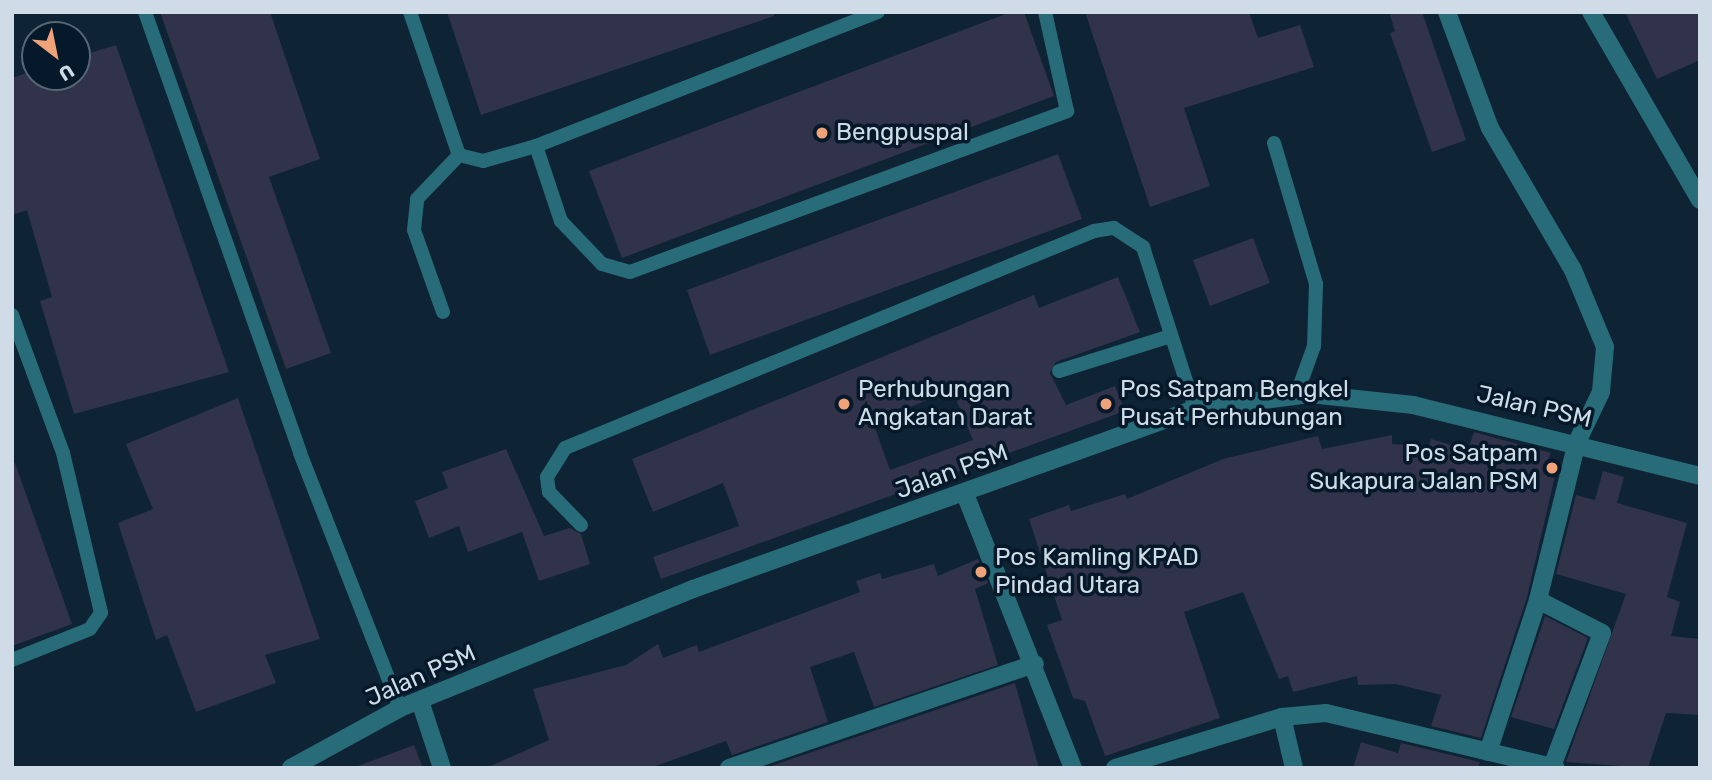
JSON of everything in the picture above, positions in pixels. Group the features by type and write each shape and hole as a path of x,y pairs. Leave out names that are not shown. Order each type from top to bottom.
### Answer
{"street":[{"path":"1447,12 1490,128 1586,294 1605,347 1601,392 1577,442 1538,600 1488,752"},
{"path":"1591,12 1700,200"},
{"name":"Jalan PSM","path":"292,768 400,708 693,590 1195,409 1297,396 1413,405 1577,442 1700,476"},
{"path":"965,494 1035,664 1073,768"},
{"path":"1115,768 1164,760 1282,717 1326,713 1488,752 1515,762 1554,767 1602,633 1538,600"},
{"path":"729,768 1035,664"},
{"path":"420,701 442,768"},
{"path":"1282,717 1294,768"}],"lane":[{"path":"145,12 300,453 400,708"},
{"path":"410,12 459,155"},
{"path":"459,155 483,161 536,146 878,12"},
{"path":"536,146 561,221 602,264 630,272 1067,111 1045,12"},
{"path":"1274,143 1316,284 1314,346 1297,396"},
{"path":"443,312 414,230 417,199 459,155"},
{"path":"581,525 549,492 547,477 565,448 1094,231 1114,228 1143,247 1195,409"},
{"path":"12,315 63,453 101,613 90,629 12,660"},
{"path":"1059,371 1171,336"}],"building":[{"path":"160,12 270,12 320,159 269,177 331,353 286,369"},
{"path":"447,12 774,12 774,16 481,115"},
{"name":"Bengpuspal","path":"1011,12 1024,12 1054,96 622,258 589,171"},
{"path":"1085,12 1249,12 1258,38 1300,25 1314,67 1184,108 1210,186 1150,207"},
{"path":"1389,12 1422,12 1466,140 1432,152 1390,33 1395,31"},
{"path":"1625,12 1700,12 1700,60 1657,79"},
{"path":"116,45 229,372 74,414 40,301 52,297 27,210 12,215 12,78 21,75 21,91 91,91 91,53"},
{"path":"1058,154 1082,219 710,355 687,290"},
{"path":"1253,238 1270,283 1210,306 1193,260"},
{"path":"1118,277 1140,332 1056,362 1050,373 1066,405 1115,386 1125,411 661,579 653,557 739,526 723,483 653,512 632,459 1034,295 1039,308","holes":["952,390 973,440 890,470 873,422"]},
{"path":"238,398 320,639 265,655 276,683 196,712 167,635 156,640 118,523 153,509 126,444"},
{"path":"1474,432 1551,453 1548,460 1558,463 1527,597 1481,738 1431,726 1441,695 1396,684 1358,685 1357,676 1293,692 1288,676 1279,679 1243,592 1184,612 1220,718 1105,756 1085,701 1073,698 1047,625 1062,620 1029,519 1069,505 1071,511 1125,494 1127,499 1223,459 1318,436 1322,449 1392,435 1392,444 1429,446 1431,439 1468,450"},
{"path":"506,449 544,536 570,528 581,534 590,564 539,581 522,532 468,552 459,526 429,538 415,501 448,488 442,472"},
{"path":"15,463 72,624 12,646 12,464"},
{"path":"1603,471 1624,477 1617,503 1687,523 1667,597 1680,602 1671,636 1700,639 1700,715 1666,713 1648,768 1566,762 1626,594 1556,574 1576,495 1595,500"},
{"path":"978,559 988,583 975,589 998,665 874,707 854,652 810,667 828,722 732,755 726,741 650,768 486,768 549,740 533,689 626,665 658,644 663,658 697,645 699,652 860,592 856,581 880,573 882,579 934,564 938,576"},
{"path":"1545,616 1588,638 1554,729 1511,717"},
{"path":"1015,683 1039,768 765,768"},
{"path":"1361,742 1398,753 1401,743 1480,762 1478,768 1353,768"},
{"path":"414,745 423,768 358,768 358,766"}],"place":[{"name":"Bengpuspal","path":"822,133"},
{"name":"Perhubungan Angkatan Darat","path":"844,404"},
{"name":"Pos Satpam Bengkel Pusat Perhubungan","path":"1106,404"},
{"name":"Pos Satpam Sukapura Jalan PSM","path":"1552,468"},
{"name":"Pos Kamling KPAD Pindad Utara","path":"981,572"}]}
